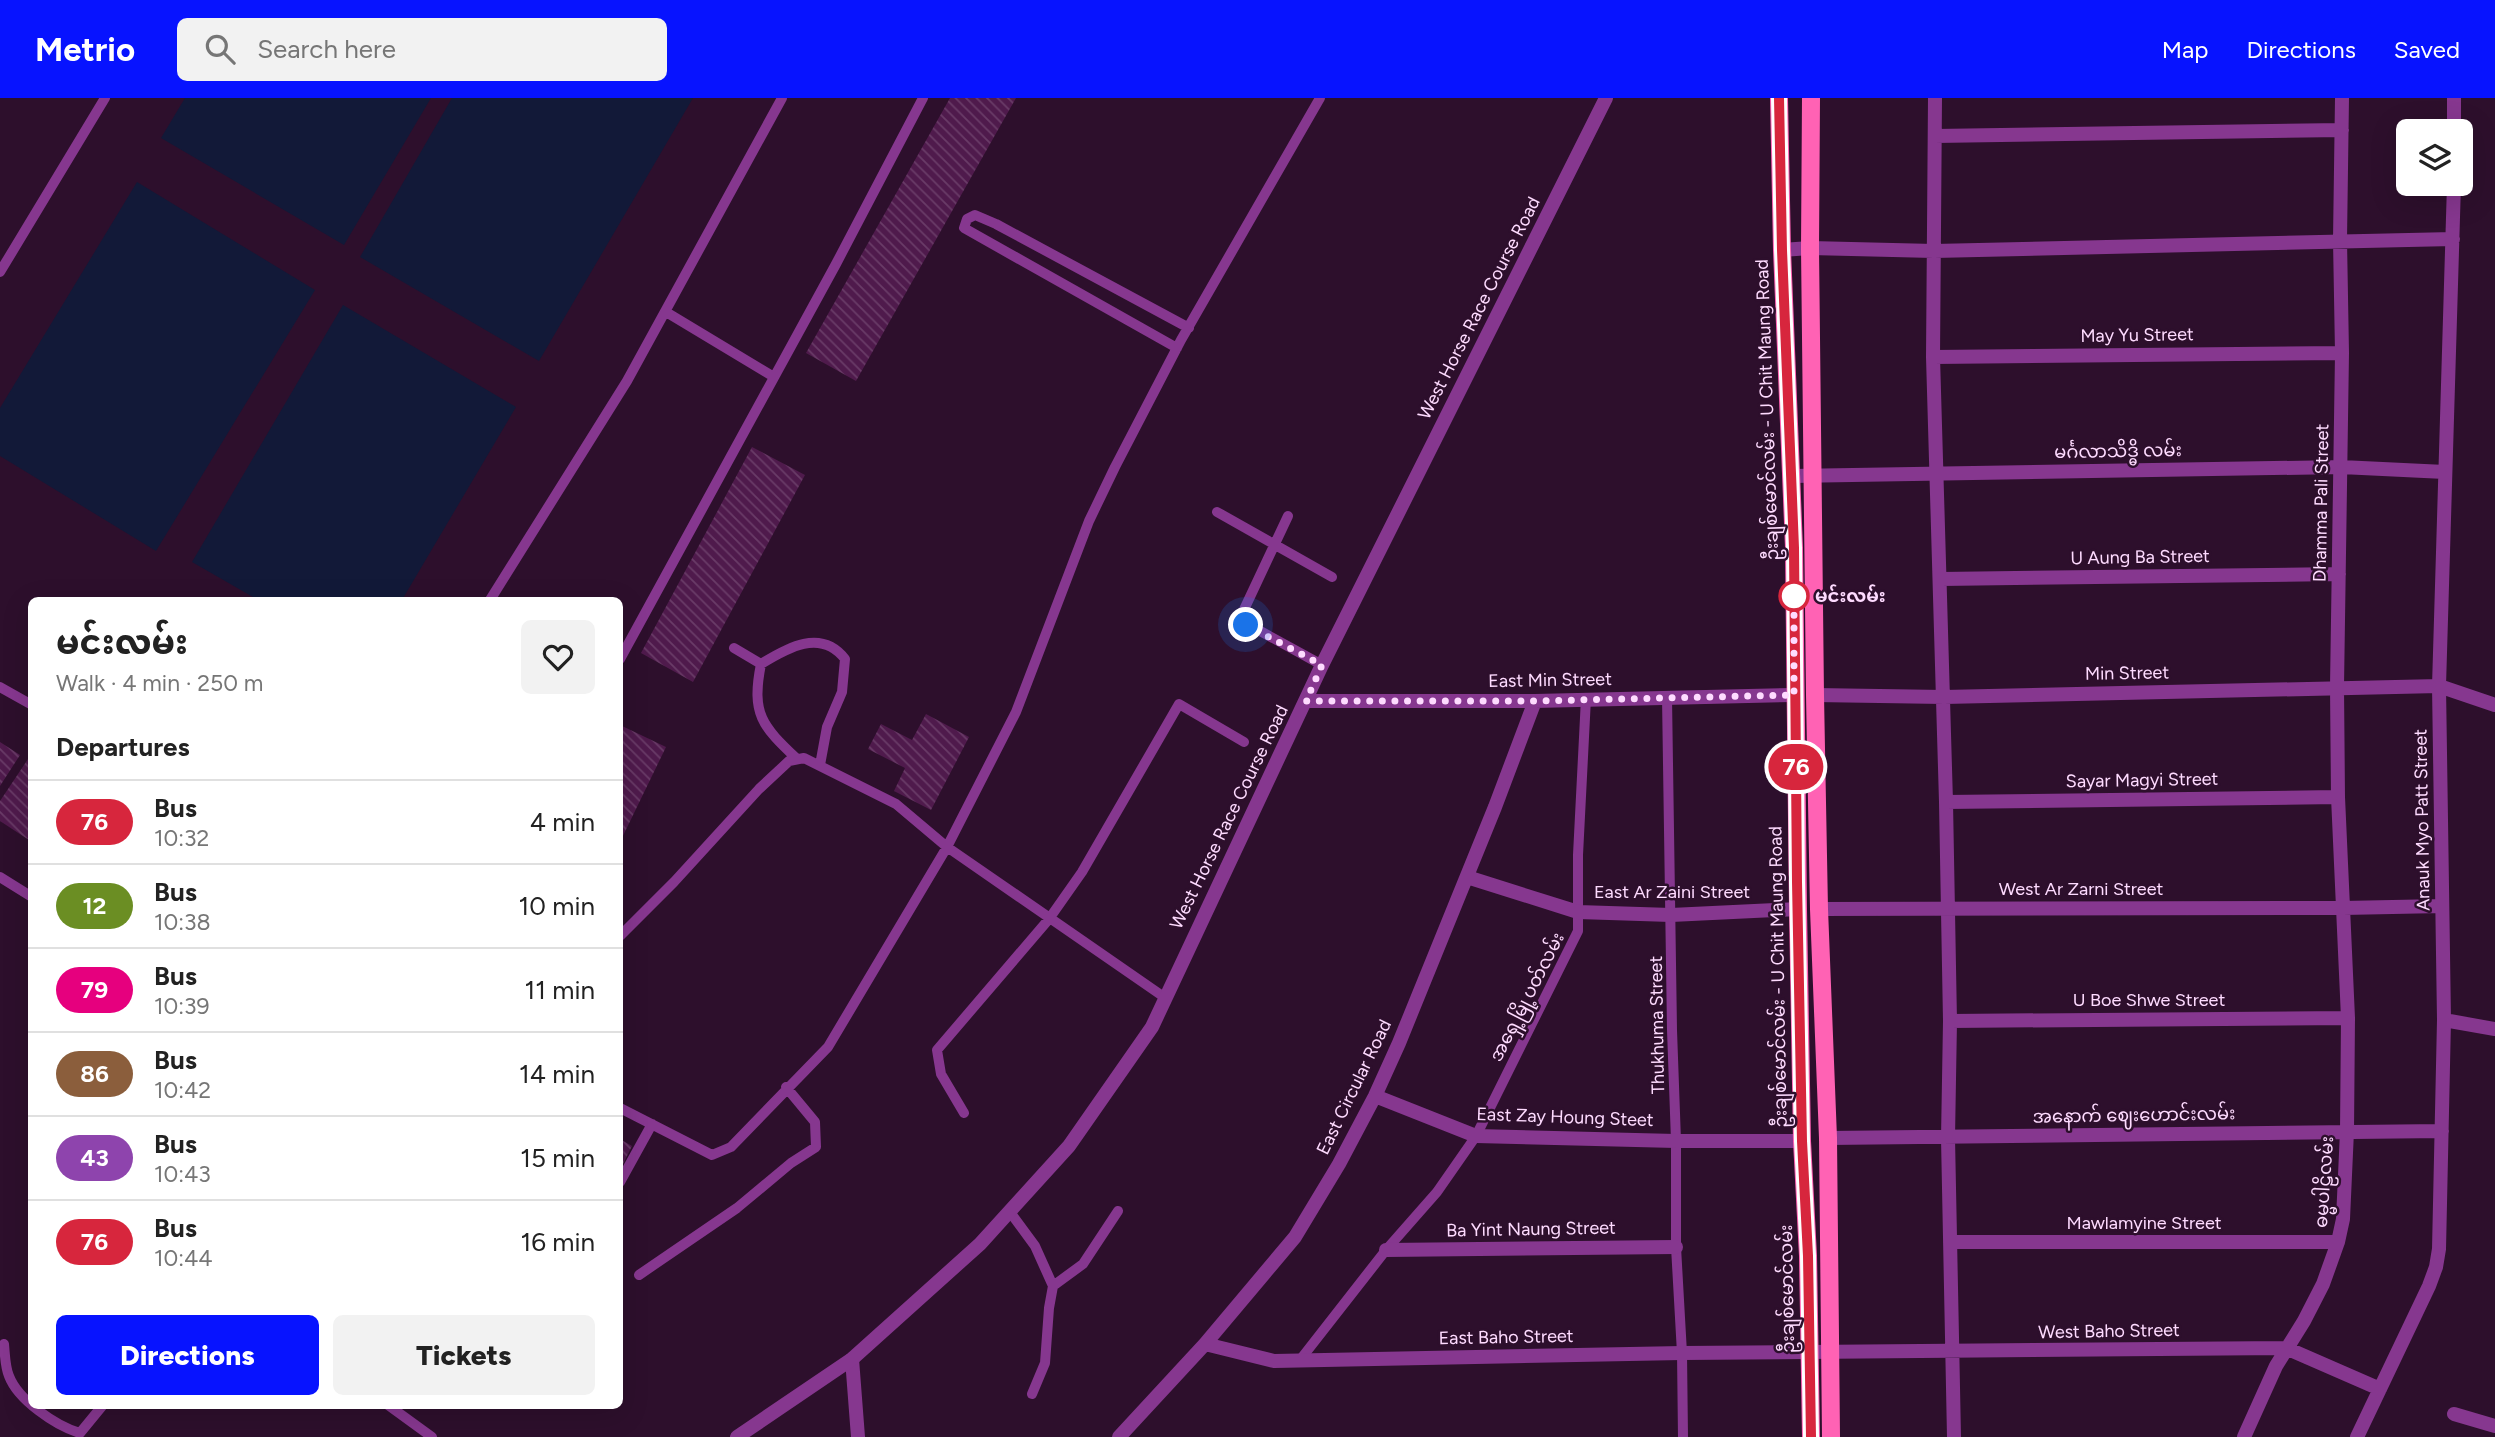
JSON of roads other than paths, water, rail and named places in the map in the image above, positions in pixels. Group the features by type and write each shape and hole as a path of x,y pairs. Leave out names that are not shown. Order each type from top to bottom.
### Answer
{"main road":[{"name":"ဦးချစ်မောင်လမ်း - U Chit Maung Road","path":"1779,98 1782,250 1792,476 1802,1141"},
{"path":"1811,98 1815,695 1819,909 1828,1138 1831,1437"},
{"name":"ဦးချစ်မောင်လမ်း","path":"1802,1141 1808,1256 1811,1437"}],"street":[{"name":"West Horse Race Course Road","path":"737,1437 852,1359 980,1244 1069,1146 1152,1027 1322,665 1606,98"},
{"path":"1935,98 1933,357 1944,697 1954,1437"},
{"name":"Dhamma Pali Street","path":"2342,98 2342,353 2337,687 2343,908"},
{"path":"2454,98 2454,119"},
{"path":"1935,136 2342,130"},
{"name":"Anauk Myo Patt Street","path":"2357,1437 2436,1267 2442,1177 2444,1020 2439,686 2454,196"},
{"path":"1782,250 1810,248 1934,251 2453,239"},
{"name":"May Yu Street","path":"1933,357 2342,353"},
{"name":"မင်္ဂလာသိဒ္ဓိ လမ်း","path":"1792,476 2341,467 2445,472"},
{"name":"U Aung Ba Street","path":"1941,579 2339,574"},
{"name":"Min Street","path":"1815,695 1944,697 2439,686 2495,705"},
{"name":"East Min Street","path":"1306,701 1535,701 1794,695"},
{"name":"East Circular Road","path":"1129,1433 1295,1237 1339,1164 1375,1096 1467,877 1535,701"},
{"name":"Sayar Magyi Street","path":"1946,802 2338,797"},
{"name":"East Ar Zaini Street","path":"1467,877 1578,912 1671,915 1798,909"},
{"name":"West Ar Zarni Street","path":"1819,909 2442,906"},
{"name":"ဓမ္မပါဠိလမ်း","path":"2244,1437 2286,1348 2323,1284 2343,1219 2348,1018 2343,908"},
{"name":"U Boe Shwe Street","path":"1950,1021 2348,1018"},
{"path":"2444,1020 2495,1029"},
{"name":"East Zay Houng Steet","path":"1375,1096 1476,1136 1802,1141"},
{"name":"အနောက် ဈေးဟောင်းလမ်း","path":"1828,1138 2442,1131"},
{"name":"Mawlamyine Street","path":"1950,1242 2338,1242"},
{"name":"Ba Yint Naung Street","path":"1386,1250 1676,1247"},
{"name":"East Baho Street","path":"1205,1344 1274,1361 1682,1353 1831,1354"},
{"name":"West Baho Street","path":"1831,1354 2286,1348 2380,1389"},
{"path":"852,1359 858,1437"},
{"path":"2454,1414 2495,1426"}],"lane":[{"path":"0,272 106,98"},
{"path":"492,597 627,382 782,98"},
{"path":"623,654 923,98"},
{"path":"623,1110 712,1155 731,1147 786,1087 828,1047 947,847 1016,712 1089,521 1177,348 1320,98"},
{"path":"1177,348 964,228 967,219 975,215 996,224 1189,328"},
{"path":"666,312 774,377"},
{"path":"1217,512 1332,577"},
{"path":"1287,516 1241,616 1242,621 1322,665"},
{"path":"797,759 773,737 759,715 756,690 761,664 783,650 799,644 824,643 837,649 845,659 842,692 827,727 820,765"},
{"path":"734,648 761,664"},
{"path":"0,687 28,703"},
{"name":"Thukhuma Street","path":"1667,697 1676,1247 1683,1437"},
{"name":"အရှေ့မြို့ပတ်လမ်း","path":"1300,1360 1386,1250 1437,1192 1476,1136 1578,931 1578,855 1586,698"},
{"path":"964,1113 940,1074 937,1049 1049,919 1082,872 1179,704 1244,742"},
{"path":"623,933 759,789 789,761 804,758 896,804 947,847 1164,997"},
{"path":"0,877 28,894"},
{"path":"639,1275 737,1208 816,1147 815,1122 786,1087"},
{"path":"623,1177 652,1124"},
{"path":"1053,1286 1083,1264 1118,1211"},
{"path":"1010,1212 1035,1246 1053,1286 1045,1363 1032,1394"},
{"path":"4,1344 9,1377 28,1402"},
{"path":"35,1409 80,1433 100,1409"},
{"path":"394,1409 432,1437"}],"place":[{"name":"မင်းလမ်း","path":"1794,596"}]}
